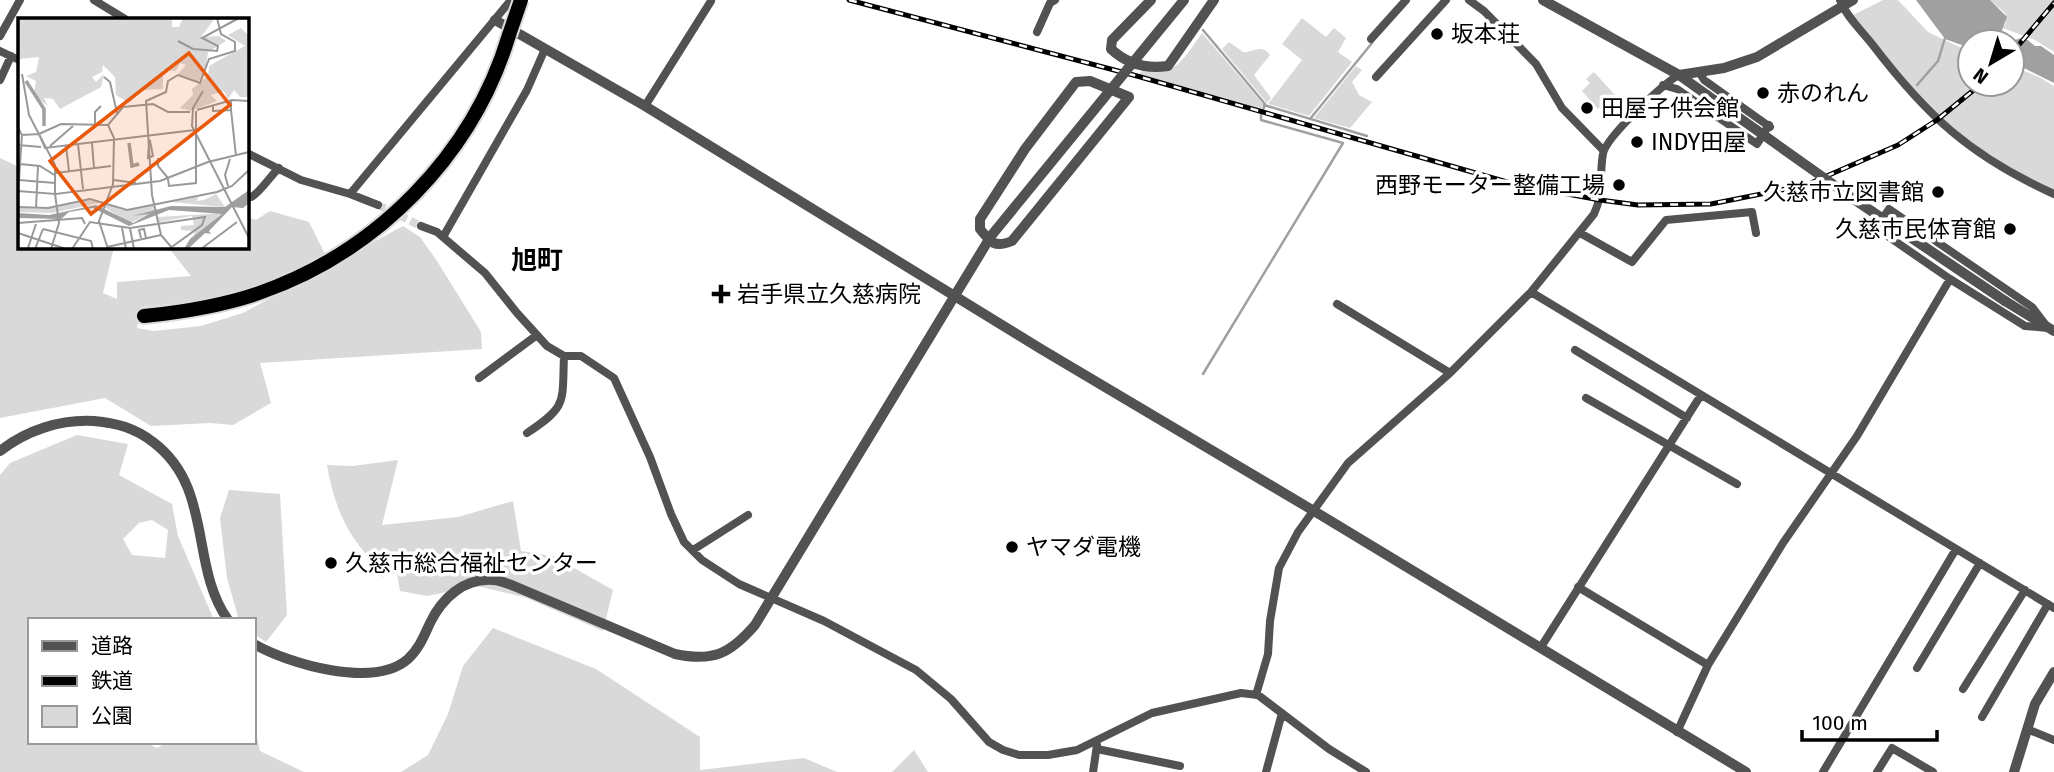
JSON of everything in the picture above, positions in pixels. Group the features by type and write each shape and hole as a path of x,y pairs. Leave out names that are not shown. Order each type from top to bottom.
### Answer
{"highway":[{"path":"144,316 188,312 222,304 292,281 321,267 383,223 415,193 465,134 488,94 509,35 516,0"}],"street":[{"path":"0,36 20,0"},
{"path":"94,0 123,18"},
{"path":"350,194 495,20 516,0"},
{"path":"1038,32 1050,3 1055,0"},
{"path":"1151,0 1112,40 1111,49 1121,58 1155,68 1168,66 1214,0"},
{"path":"256,645 265,651 315,666 378,673 399,667 411,657 444,601 457,588 493,580 514,586 675,654 691,657 712,656 726,652 740,643 755,625 990,238 1184,0"},
{"path":"1371,39 1406,0"},
{"path":"1376,77 1446,0"},
{"path":"1469,0 1536,64 1562,108 1603,150"},
{"path":"1543,0 1679,75 1858,202 2051,329"},
{"path":"1256,695 1268,654 1270,621 1279,568 1297,532 1348,463 1450,373 1531,292 1580,233 1594,214 1600,200 1603,150 1663,85 1679,75 1724,68 1757,57 1841,3 1853,0"},
{"path":"646,106 710,1"},
{"path":"1841,3 1903,85 1937,120 1979,154 2026,182 2054,194"},
{"path":"495,20 646,106 954,296 1746,772"},
{"path":"443,237 527,90 545,49"},
{"path":"0,51 15,58 0,80"},
{"path":"1663,85 1677,89 1757,144 1770,126 1704,80 1699,72"},
{"path":"1090,81 1129,97 1012,242 1001,245 990,238 980,229 980,219 1025,149 1076,82 1090,81"},
{"path":"248,153 301,180 378,205"},
{"path":"251,197 257,195 266,180 279,168"},
{"path":"1889,209 2032,307 2051,329 2025,326 1876,228 1889,209"},
{"path":"1580,233 1632,262 1666,220 1752,212 1756,233"},
{"path":"421,226 443,237 485,273 547,346 564,356 581,356 614,378 671,514 684,542 693,551 723,576 824,621 916,670 951,699 989,741 1003,750 1020,755 1048,755 1097,746 1152,713 1241,694 1256,695 1329,749 1366,772"},
{"path":"1678,732 1708,665 1783,543 1833,473 1950,279"},
{"path":"1531,292 2051,606 1982,717"},
{"path":"1337,304 1450,373"},
{"path":"479,378 537,335"},
{"path":"1575,350 1686,418"},
{"path":"527,432 554,415 562,399 564,356"},
{"path":"1541,647 1701,395"},
{"path":"1586,398 1737,484"},
{"path":"0,451 26,434 75,420 110,422 134,429 163,449 189,487 214,593 227,618"},
{"path":"693,551 748,515"},
{"path":"1823,772 1956,549"},
{"path":"1916,668 1980,563"},
{"path":"1578,587 1708,665"},
{"path":"1963,689 2025,590"},
{"path":"2014,772 2035,704 2054,672"},
{"path":"1266,772 1282,713"},
{"path":"2027,729 2054,740"},
{"path":"1097,746 1180,766"},
{"path":"1093,772 1097,746"},
{"path":"1877,772 1892,748 1933,772"}],"green space":[{"path":"1883,0 1898,0 1928,32 1956,45 1956,98 2026,98 2026,72 2054,86 2054,190 2015,172 1965,138 1924,100 1853,15"},
{"path":"1990,0 2054,0 2054,52 2026,37 2026,28 2003,28 2006,22 2005,13"},
{"path":"1302,18 1326,37 1334,28 1346,38 1338,52 1352,62 1309,116 1268,104 1302,60 1282,44"},
{"path":"1202,33 1263,104 1261,110 1139,74 1143,70 1154,72 1172,68 1185,57"},
{"path":"1229,42 1243,52 1260,49 1270,55 1254,75 1271,98 1267,103 1222,49"},
{"path":"1356,66 1362,70 1352,82 1359,95 1372,102 1350,128 1314,118"},
{"path":"1594,72 1615,95 1598,109 1582,91 1590,83 1586,79"},
{"path":"0,158 18,167 18,248 114,248 103,293 117,299 117,282 191,276 169,248 248,248 248,217 256,220 270,211 309,222 325,254 268,284 201,301 141,307 137,328 154,331 201,326 243,313 403,226 420,237 481,332 482,349 260,363 271,403 233,425 210,423 151,426 105,398 0,418"},
{"path":"77,435 128,444 119,475 172,504 178,536 213,618 28,618 28,744 149,744 157,748 164,744 256,744 256,733 260,751 304,772 0,772 0,475 10,463","holes":["152,520 168,530 165,558 132,555 123,539 139,523"]},
{"path":"398,460 382,525 458,517 513,501 521,551 553,556 613,590 603,631 524,597 477,586 427,596 400,591 397,573 382,577 353,537 340,512 327,465 352,466"},
{"path":"229,490 280,494 287,615 266,642 256,635 256,618 238,618 227,578 220,518"},
{"path":"493,628 596,669 700,737 700,770 804,758 837,772 401,772 428,755 448,714 463,666"},
{"path":"914,750 928,772 892,772"}],"shaded area":[{"path":"1916,0 1990,0 2007,17 2003,28 1956,28 1956,43 1945,39"},
{"path":"2026,39 2054,55 2054,83 2026,69"}],"waterway":[{"path":"1203,30 1265,104 1263,110"},
{"path":"1917,85 1938,61 1945,38"},
{"path":"1310,119 1372,43"},
{"path":"1264,105 1367,136"},
{"path":"1203,374 1343,143 1261,120 1261,115"}],"tunnel":[{"path":"378,205 421,226"},
{"path":"0,308 111,317 144,316"}],"railway":[{"path":"849,0 1137,76 1514,184 1638,205 1711,204 1806,185 1898,145 1937,120 1964,98"},
{"path":"2026,36 2054,3"}],"place":[{"name":"坂本荘","path":"1437,34"},
{"name":"赤のれん","path":"1763,93"},
{"name":"田屋子供会館","path":"1587,108"},
{"name":"INDY田屋","path":"1637,142"},
{"name":"西野モーター整備工場","path":"1619,185"},
{"name":"久慈市立図書館","path":"1938,192"},
{"name":"久慈市民体育館","path":"2010,229"},
{"name":"岩手県立久慈病院","path":"721,294"},
{"name":"ヤマダ電機","path":"1012,547"},
{"name":"久慈市総合福祉センター","path":"331,563"}],"district":[{"name":"旭町","path":"537,260"}]}
